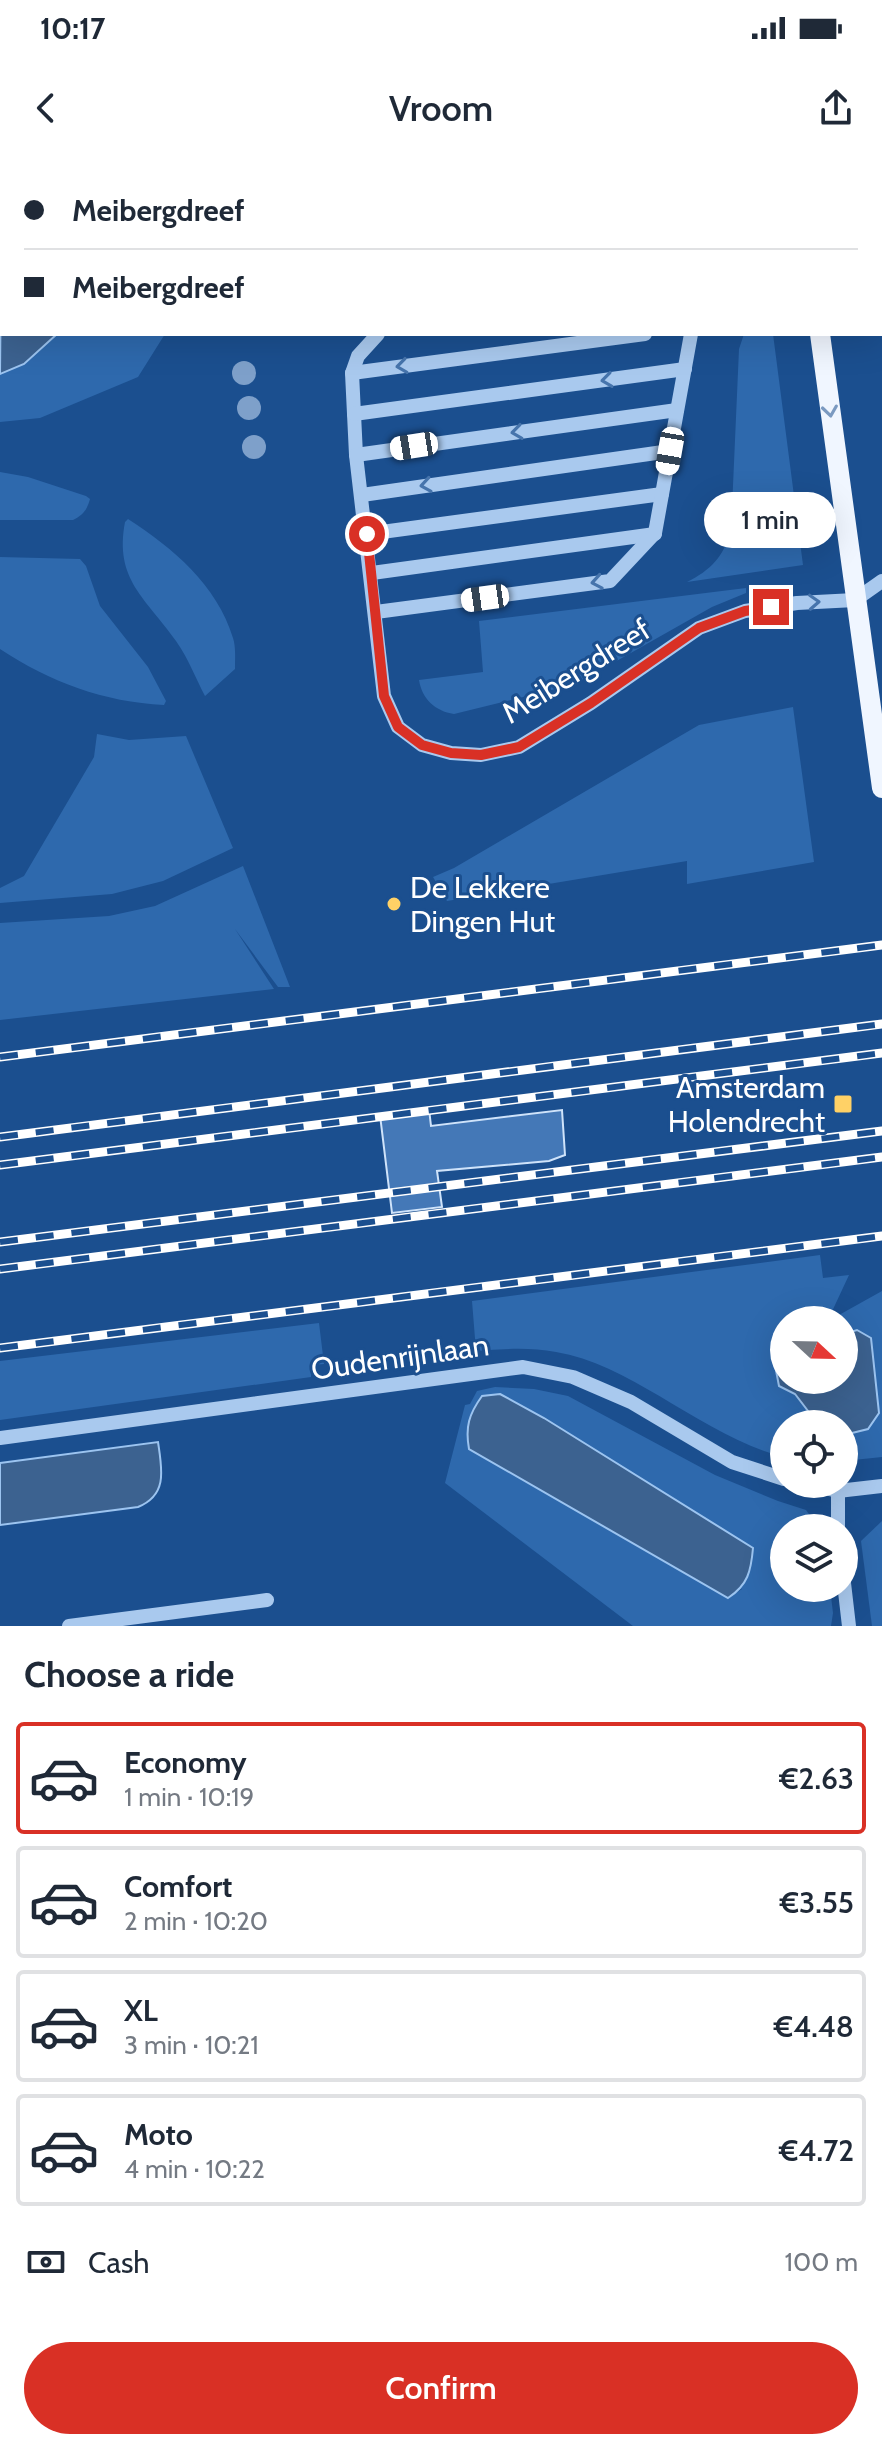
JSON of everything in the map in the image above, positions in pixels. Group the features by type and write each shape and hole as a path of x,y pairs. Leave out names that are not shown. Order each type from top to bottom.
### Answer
{"main road":[{"path":"820,336 882,788"}],"street":[{"path":"376,336 358,356 352,373 630,336"},
{"path":"372,573 655,533 691,336"},
{"path":"354,414 685,369"},
{"name":"Meibergdreef","path":"352,373 356,455 384,696 398,727 422,745 451,753 481,755 519,747 591,703 699,628 745,611 797,603 855,600"},
{"path":"356,455 677,410"},
{"path":"362,495 670,451"},
{"path":"367,534 662,494"},
{"name":"Meibergdreef","path":"376,612 610,581 655,533"},
{"path":"855,600 882,581"},
{"name":"Oudenrijnlaan","path":"0,1438 523,1367 573,1377 631,1402 732,1462 770,1474"},
{"path":"858,1489 882,1486"},
{"path":"69,1626 267,1600"},
{"path":"846,1602 849,1626"}],"shaded area":[{"path":"0,336 55,336 24,364 0,374"},
{"path":"55,336 164,336 138,377 40,418 0,422 0,374 24,364"},
{"path":"743,336 773,336 803,565 687,582 715,562 731,531 739,349"},
{"path":"0,472 28,477 86,496 90,499 89,503 84,512 73,520 0,520"},
{"path":"128,519 177,555 205,585 226,619 234,642 235,669 205,696 180,647 128,574 123,542"},
{"path":"0,557 80,559 86,566 100,606 148,667 166,701 164,705 120,700 78,688 38,671 0,649"},
{"path":"746,588 746,593 712,607 576,684 454,714 430,703 421,687 419,680 483,672 479,621"},
{"path":"793,707 814,862 687,884 687,861 447,901 433,877 454,868 699,725"},
{"path":"97,734 129,740 186,736 233,848 163,881 112,894 0,903 0,888 24,876 94,757"},
{"path":"243,866 290,987 278,987 235,929 274,989 0,1020 0,923 109,916 155,906"},
{"path":"820,1255 823,1278 849,1275 835,1306 770,1306 770,1394 858,1394 858,1306 855,1306 882,1291 882,1457 858,1460 858,1410 770,1410 770,1452 726,1434 613,1371 585,1359 536,1349 476,1351 472,1301"},
{"path":"319,1323 324,1364 312,1365 311,1377 0,1420 0,1361"},
{"path":"858,1331 871,1338 879,1413 868,1429 858,1432 858,1410 807,1410 795,1394 858,1394"},
{"path":"495,1387 534,1389 568,1396 715,1475 806,1510 809,1514 770,1514 770,1602 832,1602 831,1626 633,1626 445,1483 465,1405 470,1404 477,1391","holes":["469,1449 742,1589 728,1598"]},
{"path":"500,1394 753,1548 744,1583 728,1598 469,1449 468,1427 474,1409 482,1396"},
{"path":"158,1442 161,1480 148,1502 138,1507 0,1525 0,1463"},
{"path":"882,1521 882,1626 872,1626 861,1541"}],"building":[{"path":"429,1109 431,1126 562,1110 565,1155 549,1161 437,1171 442,1207 392,1213 380,1115"}],"railway":[{"path":"0,1057 882,945"},
{"path":"0,1137 882,1024"},
{"path":"0,1165 882,1053"},
{"path":"0,1242 882,1131"},
{"path":"0,1269 882,1157"},
{"path":"0,1348 882,1236"}],"place":[{"name":"De Lekkere Dingen Hut","path":"394,904"},
{"name":"Amsterdam Holendrecht","path":"843,1104"}],"route":[{"path":"367,534 384,696 398,727 422,745 451,753 481,755 519,747 591,703 699,628 745,611 771,607"}]}
